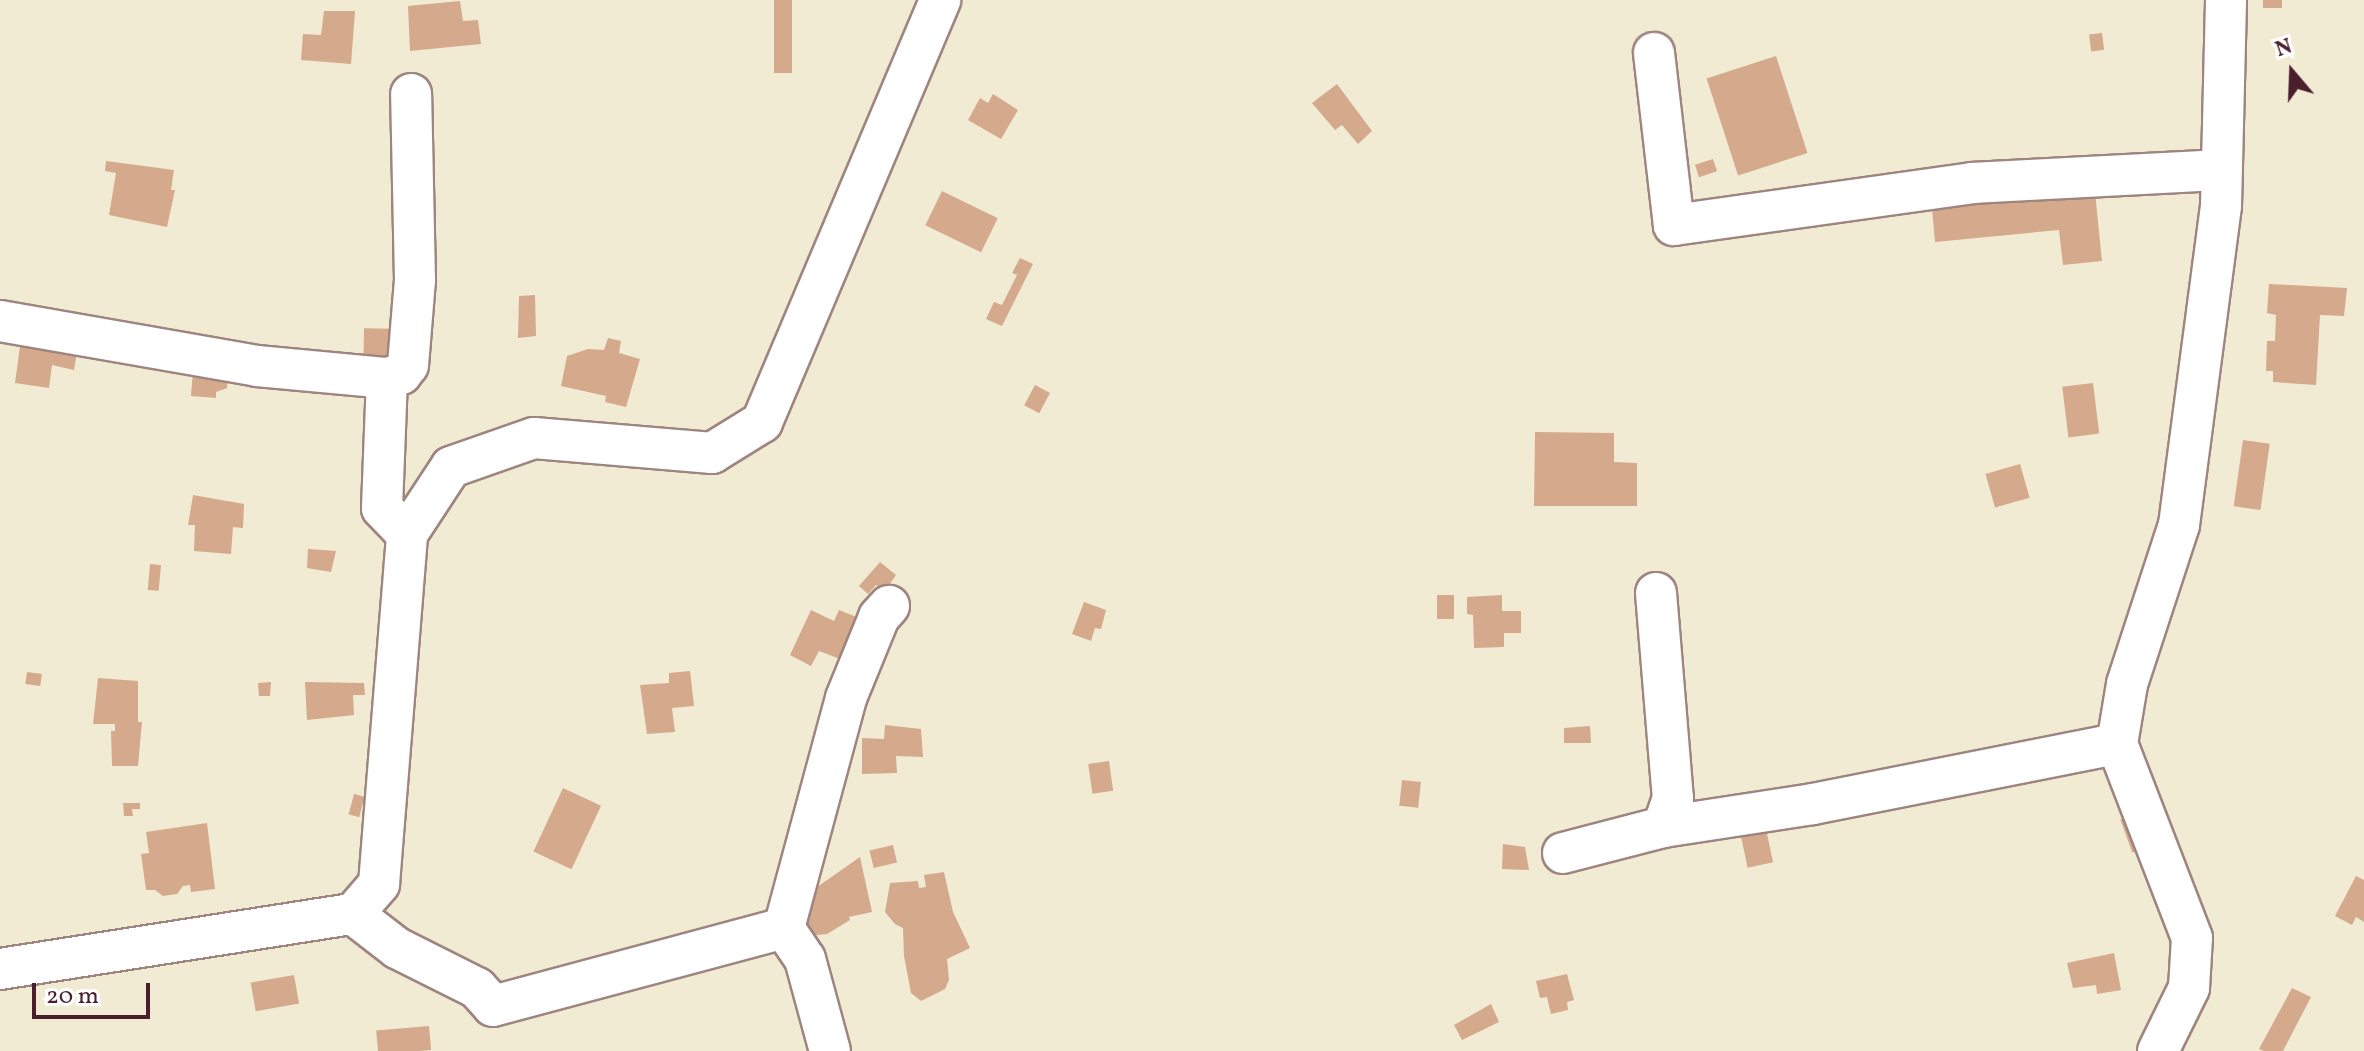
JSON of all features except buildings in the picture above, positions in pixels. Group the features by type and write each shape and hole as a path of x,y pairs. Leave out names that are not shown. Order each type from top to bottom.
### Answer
{"street":[{"path":"0,969 353,914 379,884 407,534 451,467 534,438 712,453 762,422 940,0"},
{"path":"2158,1051 2189,988 2192,938 2117,744 2127,684 2179,525 2221,206 2226,0"},
{"path":"1654,53 1674,225 1972,183 2222,170"},
{"path":"0,321 257,366 387,378 401,374 408,365 415,280 411,94"},
{"path":"387,378 382,508 407,534"},
{"path":"1656,593 1673,798 1663,827"},
{"path":"830,1051 805,959 784,928 846,698 879,617 889,606"},
{"path":"1563,853 1663,827 1813,804 2117,744"},
{"path":"353,914 397,948 477,988 493,1006 784,928"}]}
